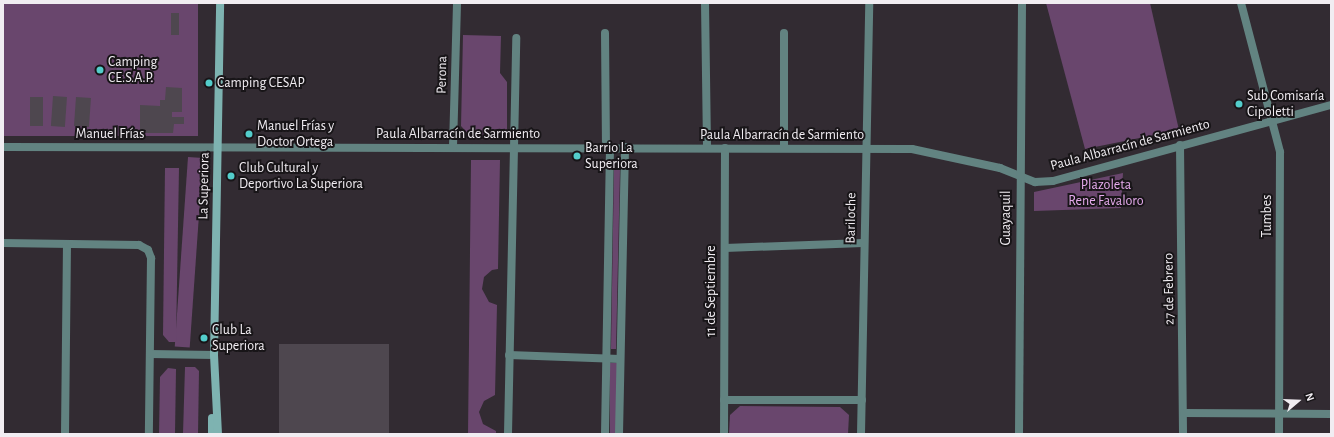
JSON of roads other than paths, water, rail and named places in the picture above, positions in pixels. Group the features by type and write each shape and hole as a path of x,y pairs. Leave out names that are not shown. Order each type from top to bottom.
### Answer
{"main road":[{"name":"La Superiora","path":"218,434 214,355 220,3"},
{"name":"La Superiora","path":"212,434 215,369"}],"street":[{"name":"Perona","path":"453,147 456,3"},
{"path":"705,3 707,148"},
{"name":"Bariloche","path":"861,434 863,243 869,3"},
{"name":"Guayaquil","path":"1019,434 1019,176 1022,3"},
{"name":"Tumbes","path":"1242,3 1280,152 1279,434"},
{"path":"605,33 608,148 605,434"},
{"path":"784,34 784,148"},
{"path":"508,434 515,147 516,38"},
{"name":"Paula Albarracín de Sarmiento","path":"218,147 865,148 932,152 1000,168 1035,182 1053,181 1180,145 1331,105"},
{"name":"27 de Febrero","path":"1180,145 1184,413 1183,434"},
{"name":"Manuel Frías","path":"3,146 218,147"},
{"path":"619,434 625,147"},
{"name":"11 de Septiembre","path":"724,434 725,148"},
{"path":"3,243 139,245 148,250 151,258 149,434"},
{"path":"725,248 863,243"},
{"path":"65,434 67,244"},
{"path":"150,354 214,355"},
{"path":"509,355 620,359"},
{"path":"724,400 862,400"},
{"path":"1184,413 1331,414"}],"place":[{"name":"Camping CE.S.A.P.","path":"100,70"},
{"name":"Camping CESAP","path":"209,83"},
{"name":"Sub Comisaría Cipoletti","path":"1239,104"},
{"name":"Manuel Frías y Doctor Ortega","path":"249,134"},
{"name":"Barrio La Superiora","path":"577,156"},
{"name":"Club Cultural y Deportivo La Superiora","path":"231,176"},
{"name":"Club La Superiora","path":"204,338"}],"park label":[{"name":"Plazoleta Rene Favaloro","path":"1106,194"}]}
